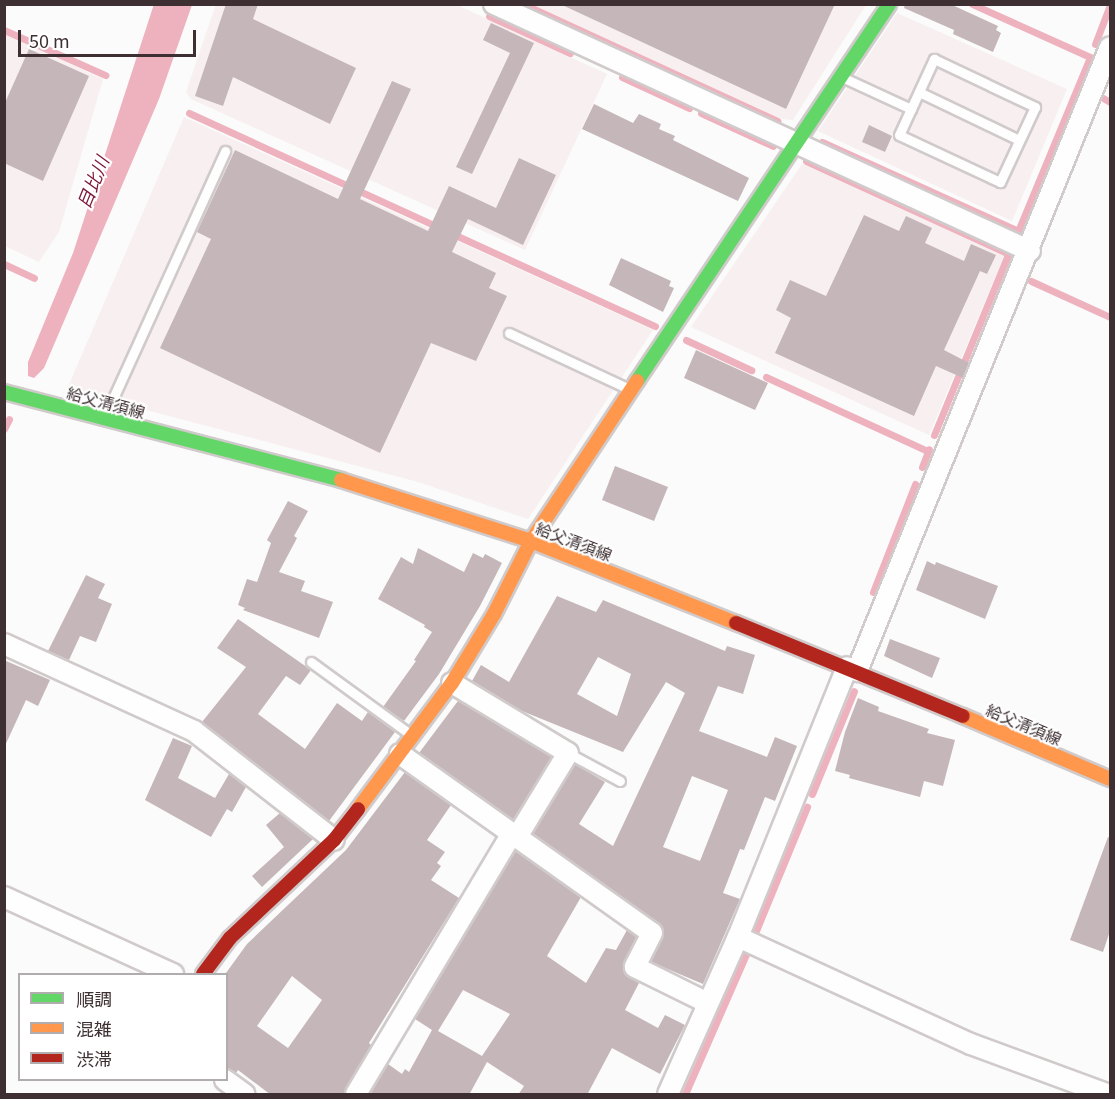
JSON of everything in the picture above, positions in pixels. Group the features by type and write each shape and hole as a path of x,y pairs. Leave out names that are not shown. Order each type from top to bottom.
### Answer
{"street":[{"path":"494,4 1030,250"},
{"path":"204,973 230,939 334,840 452,683 494,614 531,541 889,4"},
{"path":"668,1095 738,937 1030,250 1110,47"},
{"name":"給父清須線","path":"4,392 364,486 531,541 852,669 1110,779"},
{"path":"4,644 194,730 334,840"},
{"path":"356,1095 515,835 568,753 452,683"},
{"path":"400,754 652,933 635,967 708,1003"},
{"path":"4,897 169,973"},
{"path":"738,937 971,1044 1107,1095"},
{"path":"226,1081 244,1095"}],"lane":[{"path":"934,59 1035,106 1000,182 899,135 911,109 934,59"},
{"path":"842,76 911,109"},
{"path":"919,92 1019,140"},
{"path":"104,418 225,151"},
{"path":"508,333 633,391"},
{"path":"311,662 413,737"},
{"path":"568,753 620,781"}],"shaded area":[{"path":"154,4 192,5 159,99 44,368 34,378 28,376 28,362 73,253"},
{"path":"216,4 457,5 607,74 525,250 191,99 186,92"},
{"path":"529,5 866,5 793,120 782,119"},
{"path":"897,13 1067,89 1012,221 818,131"},
{"path":"5,35 103,79 59,232 39,262 5,246"},
{"path":"184,117 653,330 528,519 418,482 67,389"},
{"path":"802,164 1005,254 929,435 691,327"}],"building":[{"path":"226,4 258,4 253,19 356,68 330,124 233,77 223,106 195,96"},
{"path":"560,4 835,4 786,109"},
{"path":"905,4 950,4 998,26 996,30 1001,33 993,52 953,34 954,30 904,8"},
{"path":"491,23 534,43 472,174 456,167 510,53 483,40"},
{"path":"29,49 89,76 43,181 4,163 4,105"},
{"path":"392,81 411,89 360,199 428,231 449,186 496,208 519,158 556,175 523,245 468,219 452,252 496,273 489,288 507,296 476,361 431,343 380,453 160,348 211,239 197,232 235,150 338,199"},
{"path":"594,104 633,123 639,114 661,124 659,129 675,136 673,140 749,178 738,201 582,129"},
{"path":"869,125 892,136 885,152 862,142"},
{"path":"864,215 899,231 906,216 932,228 925,243 964,261 971,244 996,255 987,274 980,271 944,350 969,363 963,378 936,366 914,416 775,353 791,318 776,310 790,280 826,296"},
{"path":"621,258 671,281 669,286 674,288 663,312 609,285"},
{"path":"696,350 768,383 755,410 684,378"},
{"path":"615,466 668,487 654,521 602,500"},
{"path":"288,501 308,511 294,536 297,538 279,572 305,581 301,591 333,602 319,638 243,610 245,608 238,605 247,579 257,582 271,543 267,540"},
{"path":"418,548 464,572 473,553 483,558 485,554 502,563 480,606 439,674 404,721 383,707 416,661 414,660 432,632 424,627 425,625 378,599 401,557 413,564"},
{"path":"927,561 935,565 936,562 998,586 985,619 916,590"},
{"path":"86,575 105,584 98,598 112,604 96,642 80,636 69,660 48,651"},
{"path":"557,596 596,612 603,600 725,651 727,646 755,655 743,694 718,686 699,731 767,757 775,737 797,746 775,801 765,797 744,850 740,849 723,893 740,899 703,984 651,962 664,933 659,924 533,834 575,764 605,782 579,824 613,846 685,693 666,682 623,752 522,711 472,681 481,665 509,682","holes":["598,657 631,674 617,716 577,694","692,776 728,790 700,861 663,847"]},
{"path":"238,619 311,670 300,685 286,676 258,714 305,749 337,703 362,721 368,712 395,732 329,821 202,722 246,667 217,648"},
{"path":"890,639 940,658 932,678 884,656"},
{"path":"4,660 50,680 38,706 26,700 4,748"},
{"path":"858,698 879,707 878,711 929,729 927,733 955,740 943,786 924,781 920,797 849,778 850,775 835,771 845,732"},
{"path":"458,701 552,757 513,820 419,753"},
{"path":"173,738 192,746 178,778 215,798 229,774 246,787 232,812 227,809 211,837 145,800"},
{"path":"405,772 451,805 427,840 445,852 437,863 441,866 431,880 459,898 369,1043 371,1045 344,1095 271,1095 238,1070 236,1073 228,1069 228,973 226,973 247,944 346,850","holes":["292,976 322,1000 288,1048 257,1026"]},
{"path":"280,813 313,839 262,887 252,876 284,847 266,825"},
{"path":"1108,837 1110,838 1110,931 1103,952 1070,940"},
{"path":"515,851 581,897 547,956 586,983 606,948 616,950 627,930 637,937 623,968 629,977 639,983 625,1010 658,1028 665,1015 685,1025 660,1074 612,1048 587,1095 518,1095 524,1086 487,1062 469,1095 370,1095 388,1064 402,1074 405,1069 409,1072 432,1030 415,1019","holes":["463,990 510,1014 482,1056 438,1031"]}],"waterway":[{"path":"523,4 777,121"},
{"path":"822,142 1018,231 1090,57 972,4"},
{"path":"1095,44 1110,5"},
{"path":"489,16 570,53"},
{"path":"4,30 105,75"},
{"path":"622,77 689,108"},
{"path":"1103,98 1110,102"},
{"path":"189,113 440,228"},
{"path":"701,113 773,146"},
{"path":"806,161 1009,254"},
{"path":"453,234 655,326"},
{"path":"934,435 1009,252"},
{"path":"4,264 34,278"},
{"path":"1031,281 1110,317"},
{"path":"686,340 751,370"},
{"path":"766,377 928,451"},
{"name":"目比川","path":"4,429 9,419"},
{"path":"922,467 929,449"},
{"path":"873,592 915,484"},
{"path":"812,794 854,691"},
{"path":"753,938 807,807"},
{"path":"685,1094 748,950"}],"traffic: fast":[{"path":"637,381 889,4"},
{"path":"4,392 341,480"}],"traffic: slow":[{"path":"358,809 452,683 494,614 531,541 637,381"},
{"path":"341,480 531,541 736,623"},
{"path":"963,716 1110,779"}],"traffic: jam":[{"path":"736,623 963,716"},
{"path":"204,973 230,938 334,840 358,809"}]}
